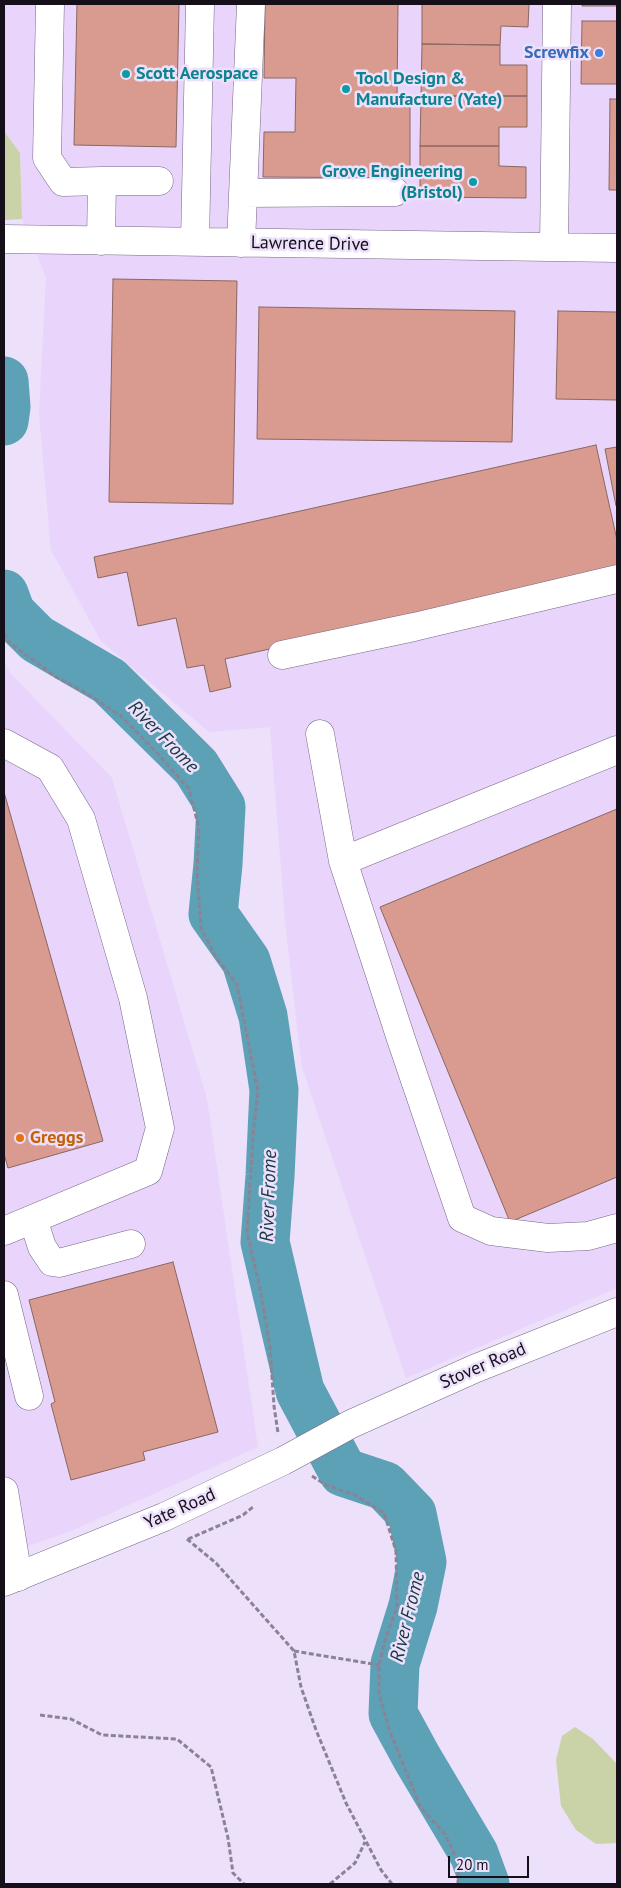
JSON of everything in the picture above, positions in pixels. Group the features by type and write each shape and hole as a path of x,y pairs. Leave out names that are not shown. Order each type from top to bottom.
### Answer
{"street":[{"path":"50,4 47,158 63,182 160,181"},
{"path":"194,242 200,4"},
{"path":"241,243 251,4"},
{"path":"554,247 557,4"},
{"path":"101,241 102,181"},
{"path":"243,193 395,192"},
{"name":"Lawrence Drive","path":"4,239 617,248"},
{"path":"282,654 414,627 617,579"},
{"path":"320,734 343,861 400,1039 462,1218 491,1231 548,1238 588,1236 617,1228"},
{"path":"4,743 50,768 81,819 133,998 160,1128 148,1171 4,1231"},
{"path":"343,861 617,750"},
{"path":"33,1220 42,1247 52,1262 59,1263 132,1244"},
{"path":"4,1295 29,1396"},
{"name":"Stover Road","path":"350,1424 474,1369 617,1312"},
{"name":"Yate Road","path":"11,1580 301,1463 350,1424"},
{"path":"4,1491 11,1580"}],"path":[{"path":"4,633 10,642 56,677 86,693 121,716 189,789 199,828 198,872 201,928 216,956 237,986 258,1091 247,1232 260,1288 270,1347 274,1406"},
{"path":"301,1463 326,1485 355,1495 384,1513 396,1551 397,1607 385,1640 379,1665 379,1694 390,1732 421,1808 445,1834 458,1862 458,1884"},
{"path":"187,1539 243,1516 257,1504"},
{"path":"164,1517 216,1563 294,1651 301,1686 316,1730 346,1803 381,1870 392,1884"},
{"path":"294,1651 379,1665"},
{"path":"40,1715 72,1719 102,1735 177,1739 211,1767 228,1838 234,1873 244,1884"},
{"path":"330,1884 355,1863 366,1841"}],"shaded area":[{"path":"4,4 617,4 617,1288 406,1378 302,1067 286,932 270,727 209,732 101,641 51,550 39,414 46,277 22,219 20,153 4,131"},
{"path":"4,662 12,675 112,778 207,1099 258,1447 69,1532 4,1554"}],"green space":[{"path":"4,131 20,153 22,219 4,220"},
{"path":"575,1727 593,1739 617,1764 617,1843 596,1844 576,1830 561,1806 556,1760 562,1736"}],"building":[{"name":"Scott Aerospace","path":"77,4 179,4 176,147 74,145"},
{"name":"Tool Design & Manufacture (Yate)","path":"265,4 398,4 397,101 410,101 410,178 263,177 264,132 295,132 296,78 264,78"},
{"path":"422,4 529,4 528,27 501,26 500,45 422,44"},
{"path":"582,4 617,4 617,6 582,6"},
{"name":"Screwfix","path":"582,21 617,21 617,84 581,84"},
{"path":"422,44 500,45 500,65 527,65 527,96 421,96"},
{"path":"421,96 527,96 527,127 499,127 499,146 420,146"},
{"path":"610,99 617,99 617,190 609,190"},
{"name":"Grove Engineering (Bristol)","path":"420,146 499,146 499,166 526,167 526,198 420,197"},
{"path":"113,279 237,281 233,504 109,502"},
{"path":"259,307 515,311 512,442 257,439"},
{"path":"558,311 617,312 617,400 556,399"},
{"path":"596,445 617,540 617,571 225,659 231,687 210,692 204,665 187,668 176,618 138,626 127,572 98,578 94,557"},
{"path":"617,447 617,506 616,506 605,449"},
{"path":"4,792 103,1141 8,1168 4,1154"},
{"path":"617,809 617,1177 510,1222 380,907"},
{"path":"173,1262 218,1432 143,1452 145,1460 71,1480 51,1404 55,1402 29,1300"}],"waterway":[{"name":"River Frome","path":"4,381 6,407 4,421"},
{"name":"River Frome","path":"4,594 11,613 37,639 109,681 196,767 221,807 213,914 246,961 263,1016 274,1090 265,1242 300,1391 343,1472 385,1486 412,1514 422,1562 413,1606 395,1664 393,1714 474,1854 485,1884"}],"place":[{"name":"Screwfix","path":"599,53"},
{"name":"Scott Aerospace","path":"126,74"},
{"name":"Tool Design & Manufacture (Yate)","path":"346,89"},
{"name":"Grove Engineering (Bristol)","path":"473,182"},
{"name":"Greggs","path":"20,1138"}]}
